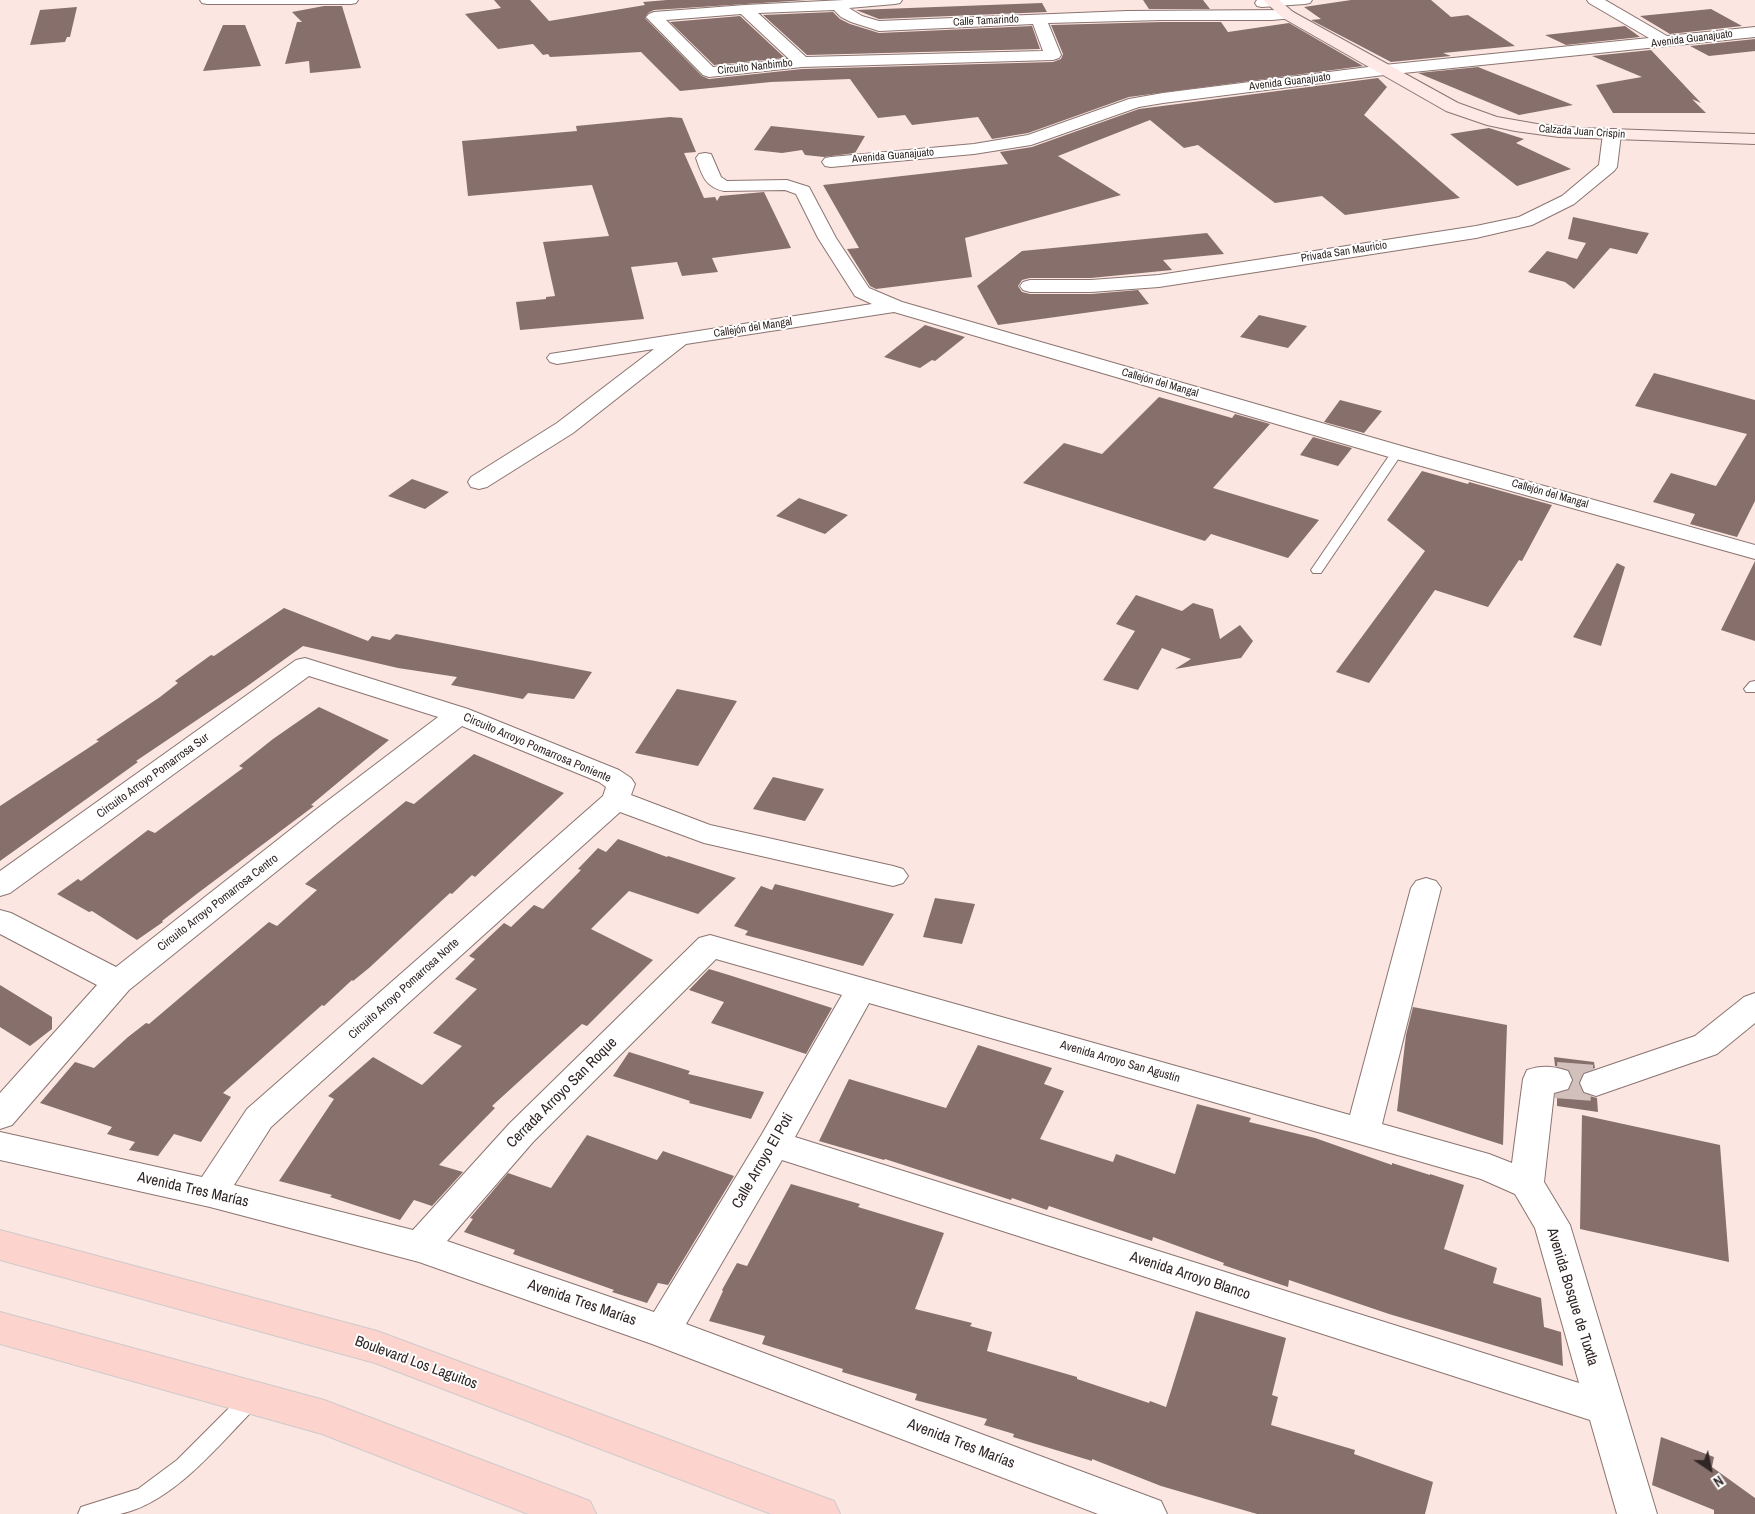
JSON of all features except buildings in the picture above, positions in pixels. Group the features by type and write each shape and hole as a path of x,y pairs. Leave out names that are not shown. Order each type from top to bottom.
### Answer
{"main road":[{"name":"Calzada Juan Crispin","path":"1272,1 1288,15 1384,70 1471,116 1525,128 1612,134 1755,139"},
{"name":"Calzada Juan Crispin","path":"1417,88 1454,101 1490,110 1538,118 1755,129"},
{"name":"Boulevard Los Laguitos","path":"0,1245 376,1346 820,1514"},
{"path":"0,1328 324,1417 576,1514"}],"street":[{"path":"207,0 351,0"},
{"name":"Circuito Nanbimbo","path":"895,0 838,5 745,9 654,17 709,72 802,62 1053,55 1039,19"},
{"path":"1131,0 1142,15 1198,14 1242,17 1288,15"},
{"path":"1198,14 1272,1 1306,0"},
{"path":"1594,0 1666,42"},
{"name":"Calle Tamarindo","path":"838,5 841,10 856,20 879,26 1142,15"},
{"path":"745,9 802,62"},
{"name":"Avenida Guanajuato","path":"830,162 974,149 1031,140 1135,103 1163,98 1384,70 1755,32"},
{"name":"Privada San Mauricio","path":"1030,286 1090,286 1159,281 1476,232 1525,221 1568,200 1608,167 1612,134"},
{"path":"705,158 713,180 724,186 787,185 803,191 827,238 862,292 895,306"},
{"name":"Callejón del Mangal","path":"557,358 895,306 1397,452 1755,552"},
{"path":"479,482 565,428 679,340"},
{"name":"Circuito Arroyo Pomarrosa Poniente","path":"305,666 459,715 609,776 620,784 616,800 704,833 893,876"},
{"name":"Circuito Arroyo Pomarrosa Sur","path":"0,886 305,666"},
{"name":"Circuito Arroyo Pomarrosa Centro","path":"0,1116 118,982 328,815 459,715"},
{"name":"Circuito Arroyo Pomarrosa Norte","path":"210,1193 259,1118 616,800"},
{"path":"1362,1131 1426,888"},
{"path":"0,921 118,982"},
{"name":"Avenida Arroyo San Agustín","path":"710,946 1362,1131 1489,1168 1527,1184"},
{"name":"Cerrada Arroyo San Roque","path":"420,1247 520,1133 710,946"},
{"name":"Calle Arroyo El Poti","path":"662,1330 774,1144 860,989"},
{"path":"1596,1083 1706,1045 1755,1005"},
{"path":"1527,1184 1547,1080"},
{"name":"Avenida Arroyo Blanco","path":"774,1144 1606,1408"},
{"name":"Avenida Tres Marías","path":"0,1146 210,1193 420,1247 662,1330 1146,1514"},
{"name":"Avenida Bosque de Tuxtla","path":"1527,1184 1552,1225 1637,1514"}],"lane":[{"path":"1317,570 1397,452"},
{"path":"88,1514 144,1497 184,1466 253,1398"}],"tunnel":[{"path":"1556,1080 1596,1083"}]}
